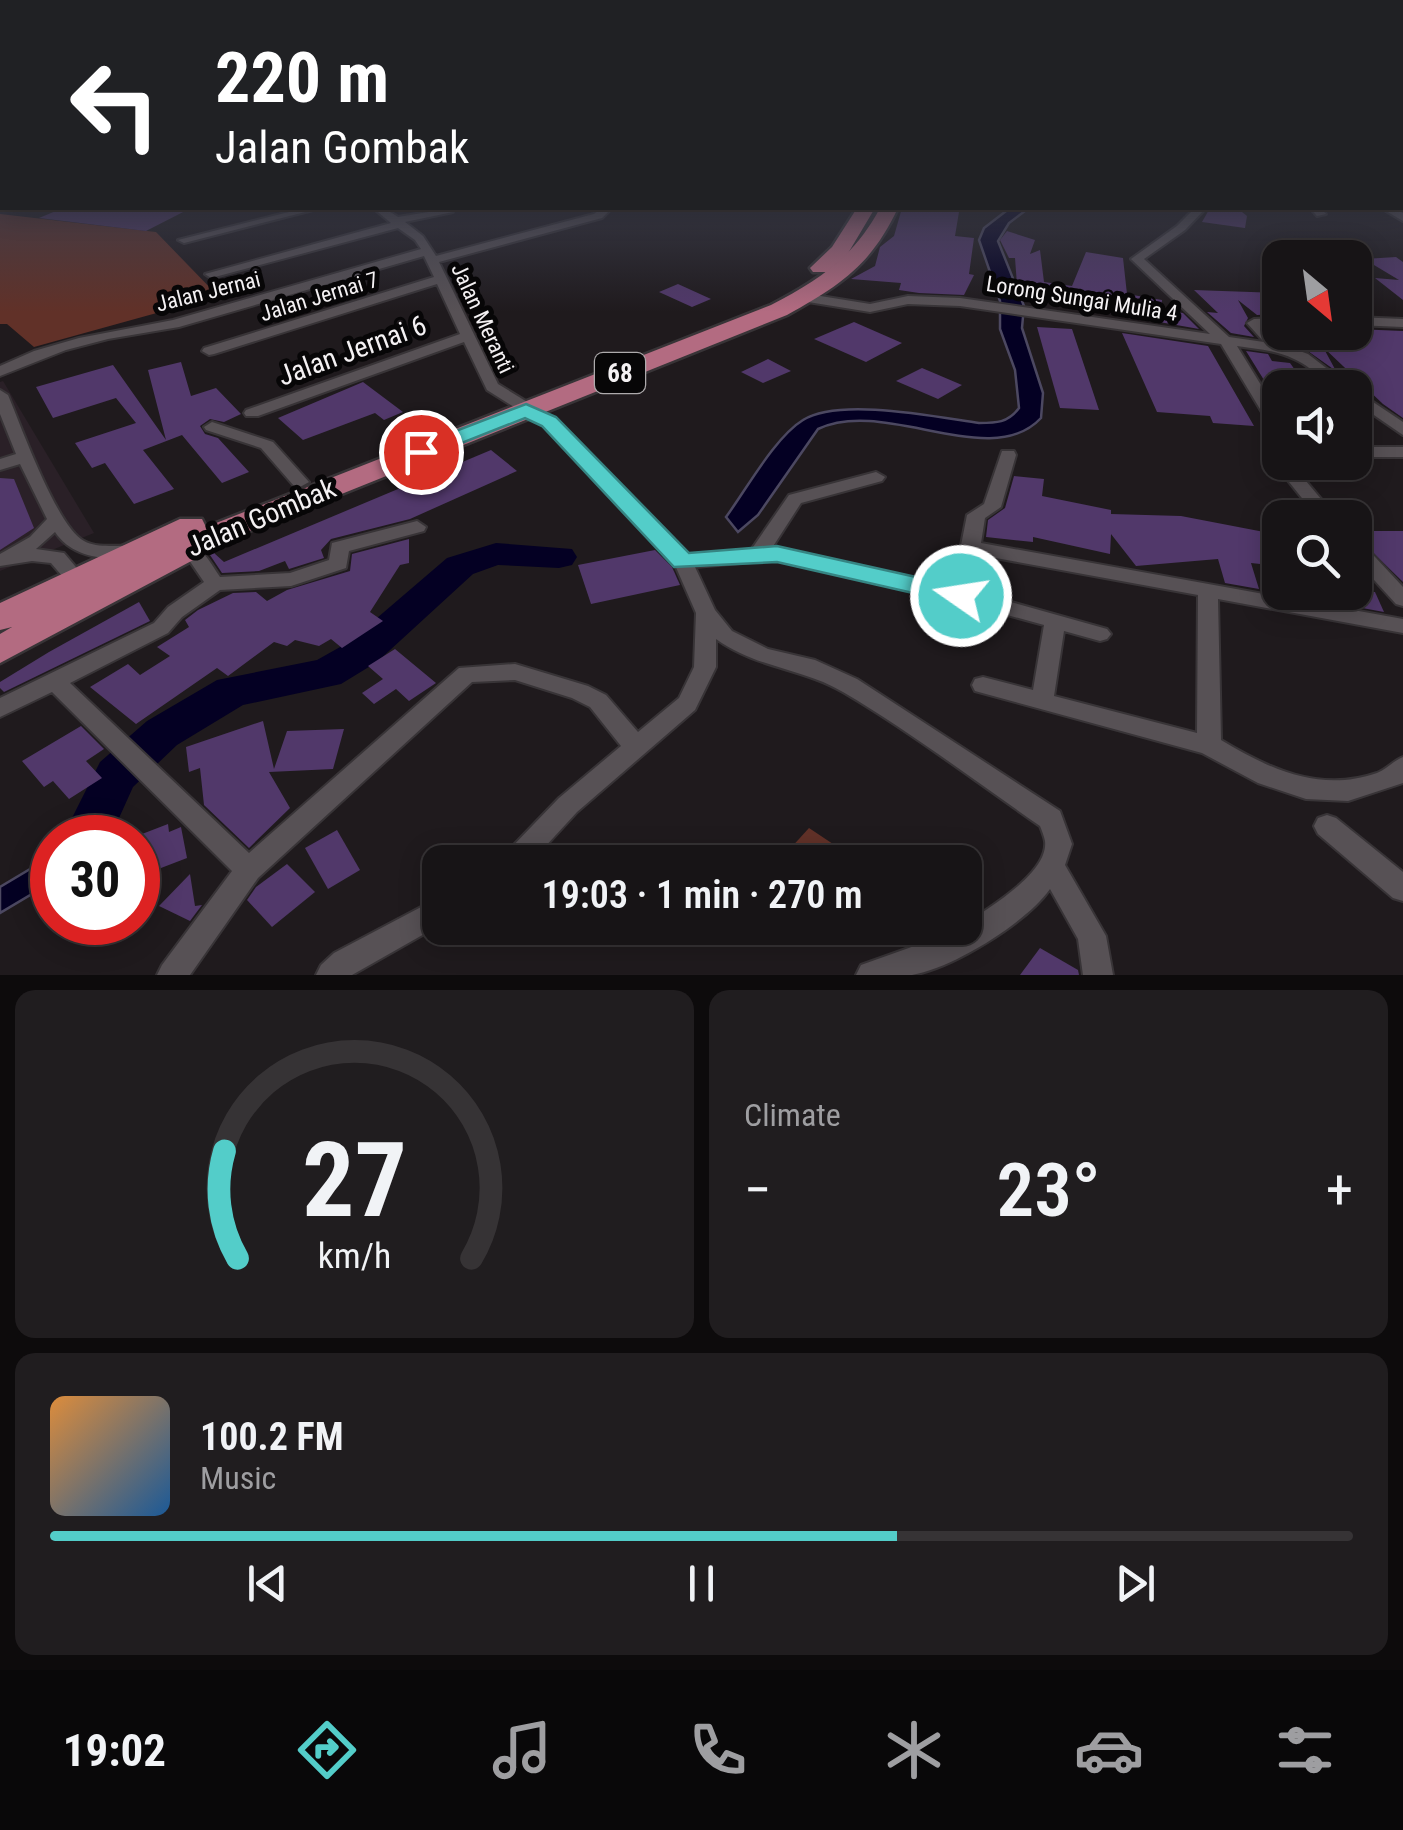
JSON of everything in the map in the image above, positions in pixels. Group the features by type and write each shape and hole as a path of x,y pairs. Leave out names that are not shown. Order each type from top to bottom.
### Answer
{"main road":[{"name":"Jalan Gombak","path":"0,650 230,527 767,299 812,276 840,251 858,222"},
{"name":"Jalan Gombak","path":"0,618 133,551 300,482 765,316 852,267 873,243 883,222"},
{"path":"76,578 106,572 199,533 230,527"}],"street":[{"path":"184,240 260,222"},
{"path":"211,274 398,222"},
{"name":"Jalan Meranti","path":"398,222 419,238 431,256 492,388 549,422 683,562 706,614"},
{"name":"Jalan Jernai","path":"0,372 18,361 141,328 174,324 575,222"},
{"path":"1187,222 1137,259 1227,342 1262,399"},
{"name":"Jalan Jernai 7","path":"208,351 441,279"},
{"name":"Lorong Sungai Mulia 4","path":"802,297 856,308 908,300 1030,312 1262,346"},
{"path":"1372,322 1403,324"},
{"name":"Jalan Jernai 6","path":"252,413 470,335"},
{"name":"Lorong Sungai Mulia 4","path":"1284,350 1303,357 1321,370"},
{"path":"0,395 55,520 79,546 133,551"},
{"path":"1372,408 1403,430"},
{"path":"212,427 266,445 300,482"},
{"path":"1372,452 1403,452"},
{"path":"961,596 976,515 994,503 1008,454"},
{"path":"0,465 27,456"},
{"path":"757,556 795,499 876,477"},
{"path":"1296,480 1313,500"},
{"path":"0,559 37,541 55,520"},
{"path":"0,708 161,628 214,584 291,579 339,564 340,547 417,528"},
{"path":"971,547 1403,626"},
{"path":"186,549 196,556 214,584"},
{"path":"683,562 777,554 961,596 1100,634"},
{"path":"0,559 32,555 58,558 76,578"},
{"path":"1372,565 1403,599"},
{"path":"1208,590 1209,745"},
{"path":"530,845 568,805 687,704 705,667 706,614"},
{"path":"706,614 725,636 762,656 808,666 849,686 1051,819 1059,844 1051,866 1031,893 960,945 872,975"},
{"path":"1042,701 1055,622"},
{"path":"172,975 249,870 466,674 514,672 580,692 598,701 635,746"},
{"path":"53,680 249,870"},
{"path":"983,685 1209,745 1250,770 1318,793 1346,794 1396,776 1403,767"},
{"path":"1327,826 1403,889"},
{"path":"1051,866 1092,936 1098,975"},
{"path":"345,971 422,922"}],"shaded area":[{"path":"0,222 65,222 156,232 218,296 34,347 7,324 0,324"},
{"path":"3,381 94,533 0,571 0,382"},
{"path":"809,828 834,845 794,845"}],"water":[{"path":"992,222 1011,222 998,241 1024,306 1022,328 1043,393 1041,418 1020,433 994,438 874,421 845,422 818,429 758,515 738,532 726,517 792,428 819,413 863,409 991,423 1015,413 1019,408 1015,370 1000,329 1000,301 979,240 984,228"},
{"path":"114,756 136,774 113,815 80,815 98,788"},
{"path":"30,869 30,895 0,913 0,887"}],"building":[{"path":"68,222 165,222 146,231"},
{"path":"898,222 957,222 955,236 974,238 969,274 974,275 964,295 919,293 899,290 901,283 851,279 875,266 880,247 894,236"},
{"path":"1202,222 1246,222 1245,228"},
{"path":"1007,231 1035,240 1030,254 1040,250 1044,282 1072,286 1086,252 1123,258 1127,294 1162,300 1161,310 1183,313 1199,329 1029,299 1031,286 1019,281 1017,285 1015,258 1009,258 1000,240"},
{"path":"1396,257 1403,262 1403,300 1375,278 1399,280 1372,264 1372,258"},
{"path":"678,284 711,299 692,307 659,292"},
{"path":"1194,290 1262,292 1262,315 1238,300 1248,318 1244,326 1254,337 1231,333 1207,312 1218,313"},
{"path":"854,322 902,343 866,362 814,339"},
{"path":"1037,327 1072,329 1099,410 1060,408"},
{"path":"1372,330 1403,331 1403,418 1372,394 1372,370 1347,370 1326,350 1372,350"},
{"path":"1122,333 1208,346 1254,426 1213,423 1210,416 1157,412"},
{"path":"1306,350 1325,350 1335,370"},
{"path":"1246,351 1268,354 1272,361 1290,363 1295,370 1262,370 1262,377"},
{"path":"768,359 791,371 763,383 741,372"},
{"path":"181,362 191,396 216,388 241,414 224,422 210,419 200,426 205,434 218,438 249,472 222,483 182,435 143,450 174,489 134,504 105,463 92,468 75,443 136,423 116,398 53,418 36,387 113,365 166,440 148,370"},
{"path":"922,368 962,385 938,399 896,381"},
{"path":"363,382 403,412 384,420 375,413 303,440 278,418"},
{"path":"491,450 517,471 410,519 331,539 321,550 324,558 289,569 285,561 259,571 222,573 210,555 214,553 224,562"},
{"path":"1014,476 1044,479 1042,496 1111,510 1111,514 1181,516 1262,532 1262,564 1251,563 1259,589 1225,583 1218,559 1136,566 1111,534 1110,554 1033,537 1033,542 986,537 988,520 1005,508"},
{"path":"0,478 14,479 34,528 0,550"},
{"path":"1372,531 1403,531 1403,582 1372,552"},
{"path":"409,539 409,563 400,565 370,612 383,621 342,648 331,639 319,646 295,640 287,646 274,642 228,676 217,668 136,724 90,687 128,664 140,675 170,656 157,647 189,627 185,620 198,610 233,593 256,592 267,601 287,590 350,571 352,554"},
{"path":"655,550 672,567 680,585 591,604 578,565"},
{"path":"1372,592 1375,592 1384,612 1372,610"},
{"path":"139,602 150,621 4,692 0,688 0,682"},
{"path":"395,649 436,683 409,701 396,689 374,704 362,693 383,679 368,666"},
{"path":"263,721 274,769 287,731 344,729 333,769 269,772 290,808 249,848 204,805 200,768 189,772 186,747"},
{"path":"81,726 104,749 86,761 102,778 69,799 53,781 44,787 22,761"},
{"path":"168,824 169,832 181,827 187,858 160,868 160,827"},
{"path":"337,830 360,870 328,889 305,848"},
{"path":"287,864 315,892 272,927 247,900 256,887"},
{"path":"190,874 195,906 202,905 190,921 160,905"},
{"path":"1040,948 1078,970 1079,975 1020,975"}],"waterway":[{"path":"97,815 116,775 162,733 232,691 327,673 363,652 460,566 496,554 559,557"}],"route":[{"path":"421,452 526,410 549,422 648,530 683,562 777,554 961,596"}]}
